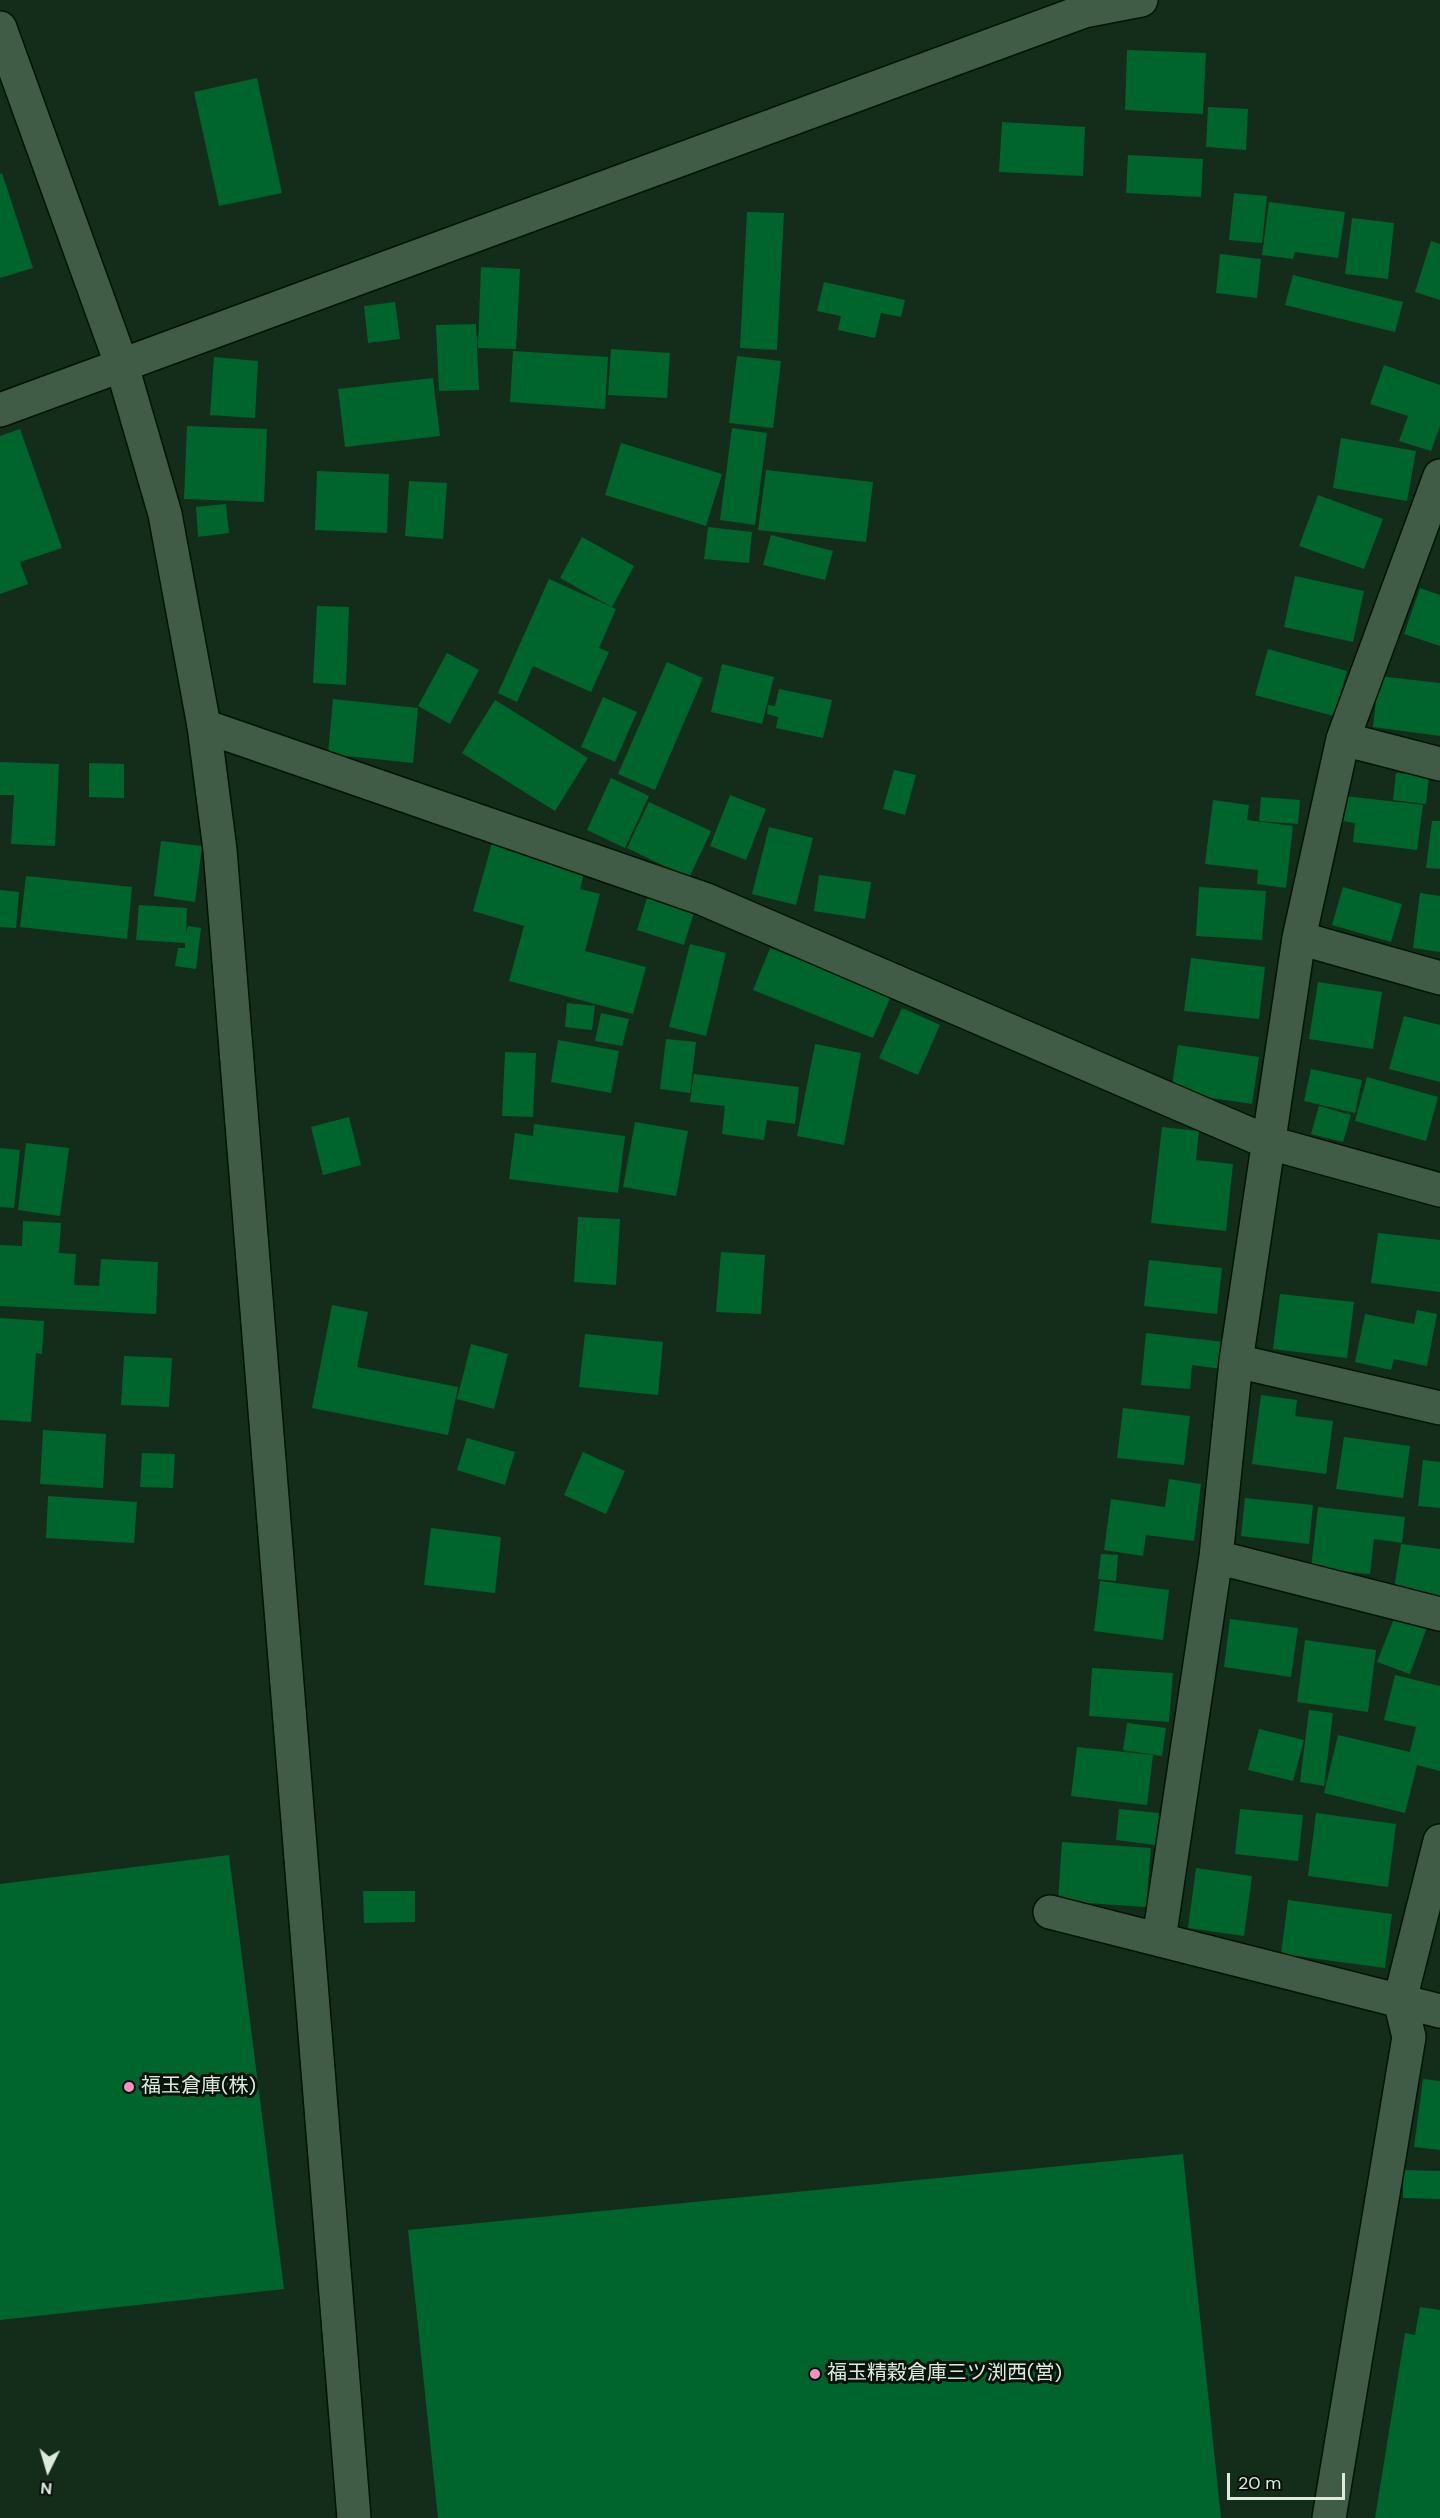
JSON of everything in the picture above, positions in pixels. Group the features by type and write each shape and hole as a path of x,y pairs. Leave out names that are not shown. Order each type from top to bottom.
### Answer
{"street":[{"path":"0,410 1084,11 1141,0"},
{"path":"3,36 122,366 165,514 204,726 220,850 354,2518"},
{"path":"1159,1939 1216,1557 1236,1361 1299,938 1343,739 1428,540 1440,476"},
{"path":"204,726 704,899 1270,1143 1440,1190"},
{"path":"1343,739 1440,764"},
{"path":"1299,938 1440,978"},
{"path":"1236,1361 1440,1408"},
{"path":"1216,1557 1440,1614"},
{"path":"1329,2518 1409,2037 1400,2000 1440,1840"},
{"path":"1050,1912 1440,2011"}],"building":[{"path":"1127,50 1206,53 1203,114 1125,110"},
{"path":"257,78 282,193 219,206 194,92"},
{"path":"1208,107 1248,109 1246,150 1206,147"},
{"path":"1002,122 1085,127 1083,176 999,172"},
{"path":"1128,155 1203,159 1201,197 1126,193"},
{"path":"2,173 33,268 0,278 0,174"},
{"path":"1234,193 1267,196 1262,243 1229,240"},
{"path":"1269,202 1345,212 1338,258 1295,252 1293,259 1262,255"},
{"path":"747,212 784,213 777,350 740,348"},
{"path":"1352,218 1394,223 1388,279 1345,274"},
{"path":"1431,241 1440,244 1440,300 1415,292"},
{"path":"1220,254 1261,259 1257,298 1216,293"},
{"path":"481,267 520,269 516,349 478,348"},
{"path":"1293,275 1403,302 1395,332 1285,305"},
{"path":"824,282 905,300 901,317 881,313 875,338 838,330 841,316 817,311"},
{"path":"395,302 400,339 368,343 364,306"},
{"path":"476,324 479,390 439,391 436,325"},
{"path":"611,349 670,353 667,398 608,395"},
{"path":"513,351 608,357 605,409 510,402"},
{"path":"737,356 781,361 773,428 729,423"},
{"path":"214,357 258,361 255,418 210,415"},
{"path":"1384,365 1440,385 1440,426 1431,451 1399,441 1408,416 1370,404"},
{"path":"433,378 440,436 345,447 338,389"},
{"path":"187,426 267,429 264,502 184,499"},
{"path":"732,428 767,433 755,525 720,520"},
{"path":"20,429 62,548 20,562 28,584 0,594 0,436"},
{"path":"1341,438 1416,451 1407,501 1333,488"},
{"path":"621,443 722,474 706,526 605,495"},
{"path":"766,470 873,482 866,542 758,530"},
{"path":"317,471 389,474 387,533 315,530"},
{"path":"409,481 447,483 443,539 405,536"},
{"path":"1318,495 1383,519 1364,569 1299,546"},
{"path":"226,504 229,533 198,537 196,507"},
{"path":"708,527 752,532 749,563 704,559"},
{"path":"771,535 833,551 825,580 763,565"},
{"path":"582,537 634,566 612,607 560,578"},
{"path":"1295,576 1364,591 1353,642 1284,627"},
{"path":"549,579 616,609 599,648 609,652 591,692 533,666 517,702 498,693"},
{"path":"1420,588 1440,595 1440,646 1404,634"},
{"path":"317,606 349,607 346,685 313,683"},
{"path":"1268,649 1347,671 1334,716 1255,695"},
{"path":"447,653 479,670 450,724 418,706"},
{"path":"667,662 703,678 655,790 618,774"},
{"path":"722,664 774,677 762,724 711,712"},
{"path":"1379,676 1440,683 1440,736 1373,727"},
{"path":"779,689 832,700 823,738 776,728 778,717 767,714 768,705 775,706"},
{"path":"603,697 637,712 615,762 581,747"},
{"path":"333,699 418,708 413,763 328,754"},
{"path":"495,700 588,758 555,811 462,753"},
{"path":"0,762 59,764 55,846 11,844 14,795 0,795"},
{"path":"89,763 124,764 124,798 89,797"},
{"path":"894,770 916,775 905,815 883,809"},
{"path":"1396,773 1429,776 1426,804 1393,800"},
{"path":"611,778 649,796 625,848 587,830"},
{"path":"730,795 766,809 746,860 710,846"},
{"path":"1345,796 1423,805 1417,850 1353,842 1355,823 1342,821"},
{"path":"1261,797 1300,800 1298,824 1259,821"},
{"path":"1213,800 1249,805 1247,820 1293,826 1286,888 1257,884 1258,870 1205,864"},
{"path":"649,802 711,831 689,878 627,848"},
{"path":"1432,821 1440,821 1440,869 1426,868"},
{"path":"769,827 813,838 796,905 752,894"},
{"path":"161,841 202,846 195,902 154,896"},
{"path":"492,843 585,869 580,889 600,894 585,951 646,967 633,1014 509,981 524,926 473,911"},
{"path":"819,875 871,882 865,919 814,911"},
{"path":"26,876 132,887 127,939 20,927"},
{"path":"1199,887 1266,891 1262,940 1196,936"},
{"path":"1343,887 1402,904 1391,942 1332,925"},
{"path":"0,890 19,892 16,928 0,927"},
{"path":"1420,893 1440,896 1440,952 1413,948"},
{"path":"647,898 694,912 684,945 637,930"},
{"path":"139,905 187,908 186,934 188,926 201,928 196,969 175,966 178,948 185,948 185,943 136,940"},
{"path":"690,944 726,953 706,1036 669,1027"},
{"path":"770,948 891,996 873,1038 753,990"},
{"path":"1191,958 1265,967 1259,1019 1184,1011"},
{"path":"1318,982 1382,992 1373,1049 1309,1039"},
{"path":"567,1003 595,1006 592,1030 565,1027"},
{"path":"902,1008 940,1025 918,1075 879,1058"},
{"path":"601,1013 629,1019 622,1046 595,1041"},
{"path":"1404,1016 1440,1025 1440,1082 1389,1069"},
{"path":"666,1039 696,1042 690,1093 660,1089"},
{"path":"558,1040 619,1051 611,1093 551,1082"},
{"path":"815,1044 861,1053 844,1145 797,1136"},
{"path":"1178,1045 1259,1057 1252,1104 1171,1092"},
{"path":"505,1052 536,1053 533,1117 502,1116"},
{"path":"1311,1069 1362,1080 1355,1113 1304,1101"},
{"path":"694,1074 799,1087 795,1124 767,1120 764,1140 722,1134 725,1106 690,1102"},
{"path":"1367,1077 1438,1097 1426,1141 1355,1121"},
{"path":"1319,1106 1351,1115 1343,1142 1311,1134"},
{"path":"349,1117 361,1165 323,1175 311,1127"},
{"path":"635,1122 688,1131 676,1196 623,1187"},
{"path":"534,1124 625,1136 618,1193 509,1179 515,1133 533,1136"},
{"path":"1162,1127 1199,1131 1196,1160 1233,1164 1226,1231 1151,1223"},
{"path":"26,1143 69,1148 60,1216 18,1210"},
{"path":"0,1148 20,1150 14,1208 0,1207"},
{"path":"578,1217 620,1219 616,1285 574,1282"},
{"path":"23,1221 61,1223 59,1253 76,1254 74,1285 99,1286 101,1259 158,1262 156,1314 0,1306 0,1245 22,1246"},
{"path":"1378,1233 1440,1240 1440,1292 1371,1283"},
{"path":"721,1252 765,1255 761,1314 716,1312"},
{"path":"1149,1260 1222,1268 1217,1314 1144,1306"},
{"path":"1280,1294 1354,1302 1347,1358 1273,1349"},
{"path":"332,1305 368,1312 357,1367 458,1387 448,1435 312,1408"},
{"path":"1417,1310 1437,1314 1427,1366 1394,1359 1391,1370 1355,1362 1365,1314 1414,1324"},
{"path":"0,1318 44,1321 42,1354 36,1353 31,1422 0,1420"},
{"path":"1146,1333 1224,1342 1221,1369 1192,1365 1190,1389 1141,1385"},
{"path":"585,1334 663,1342 658,1395 579,1387"},
{"path":"471,1344 508,1354 494,1409 457,1399"},
{"path":"124,1356 172,1358 169,1407 121,1405"},
{"path":"1261,1395 1297,1400 1295,1416 1333,1421 1326,1474 1252,1464"},
{"path":"1123,1408 1190,1416 1184,1465 1117,1458"},
{"path":"43,1430 106,1434 103,1488 40,1484"},
{"path":"1344,1437 1410,1446 1403,1498 1336,1489"},
{"path":"467,1438 515,1452 505,1485 457,1470"},
{"path":"583,1452 625,1471 606,1514 564,1495"},
{"path":"142,1453 175,1454 173,1488 140,1487"},
{"path":"1423,1460 1440,1462 1440,1508 1418,1506"},
{"path":"1169,1479 1201,1484 1194,1541 1146,1535 1143,1556 1104,1550 1111,1499 1165,1507"},
{"path":"48,1496 137,1502 134,1543 46,1538"},
{"path":"1245,1498 1313,1505 1309,1544 1241,1536"},
{"path":"1318,1507 1405,1517 1402,1543 1374,1539 1370,1574 1311,1568"},
{"path":"431,1528 501,1537 495,1593 424,1585"},
{"path":"1401,1544 1440,1549 1440,1596 1394,1589"},
{"path":"1101,1554 1118,1555 1116,1581 1098,1579"},
{"path":"1100,1581 1169,1590 1163,1640 1094,1631"},
{"path":"1395,1616 1427,1627 1410,1674 1377,1662"},
{"path":"1230,1619 1298,1628 1291,1677 1224,1667"},
{"path":"1305,1640 1376,1650 1368,1712 1297,1702"},
{"path":"1092,1668 1173,1673 1169,1722 1089,1716"},
{"path":"1395,1675 1440,1686 1440,1771 1417,1765 1405,1813 1324,1793 1338,1735 1410,1752 1416,1727 1384,1720"},
{"path":"1309,1710 1333,1713 1324,1786 1300,1782"},
{"path":"1127,1723 1166,1728 1162,1756 1123,1750"},
{"path":"1259,1729 1304,1740 1293,1781 1248,1770"},
{"path":"1077,1747 1153,1755 1147,1805 1071,1796"},
{"path":"1119,1809 1159,1813 1156,1845 1116,1840"},
{"path":"1240,1809 1303,1815 1298,1861 1235,1854"},
{"path":"1316,1813 1396,1824 1388,1887 1308,1876"},
{"path":"1062,1842 1151,1848 1146,1907 1058,1901"},
{"name":"福玉倉庫(株)","path":"229,1855 284,2289 0,2320 0,1884"},
{"path":"1196,1868 1252,1876 1244,1936 1188,1928"},
{"path":"363,1891 415,1891 415,1922 364,1923"},
{"path":"1288,1900 1392,1914 1385,1968 1281,1954"},
{"path":"1423,2079 1440,2081 1440,2150 1414,2147"},
{"name":"福玉精穀倉庫三ツ渕西(営)","path":"1183,2154 1221,2518 438,2518 408,2230"},
{"path":"1403,2170 1440,2171 1440,2199 1403,2198"},
{"path":"1420,2307 1440,2310 1440,2518 1375,2518 1405,2333 1415,2335"}],"place":[{"name":"福玉倉庫(株)","path":"129,2087"},
{"name":"福玉精穀倉庫三ツ渕西(営)","path":"815,2374"}]}
